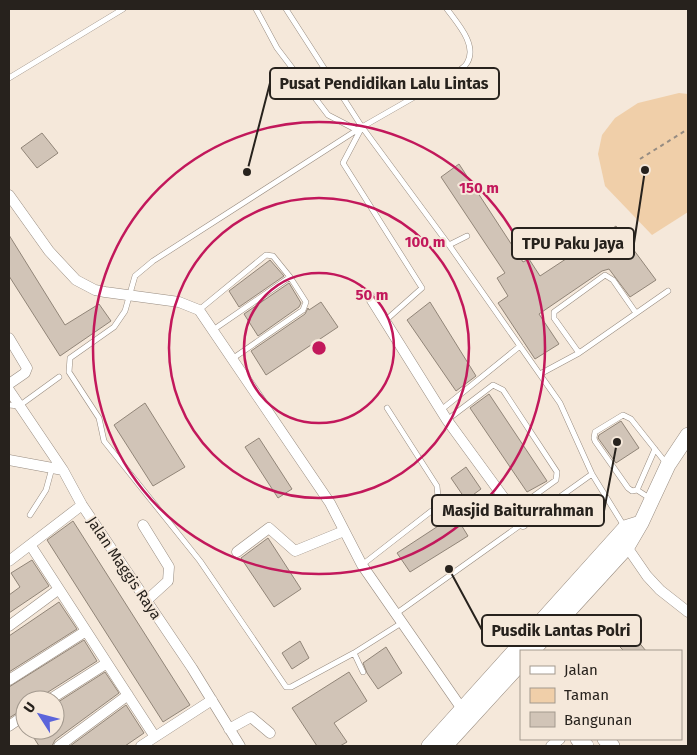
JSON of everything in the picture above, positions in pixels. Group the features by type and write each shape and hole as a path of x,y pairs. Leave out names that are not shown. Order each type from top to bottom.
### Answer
{"main road":[{"path":"541,648 627,547 641,524 668,465 688,435"},
{"path":"524,650 625,528 641,524"},
{"path":"445,746 514,679 516,660"},
{"path":"429,746 462,709 516,660"}],"street":[{"path":"9,195 49,251 76,280 95,290 179,302 199,310 330,503 362,565 462,709"},
{"path":"370,297 447,420 522,524"},
{"path":"9,384 27,371 26,366 10,344"},
{"name":"Jalan Maggis Raya","path":"9,390 14,405 212,700 237,745"},
{"path":"9,460 57,469"},
{"path":"9,561 82,505"},
{"path":"143,525 168,568 168,581 146,601"},
{"path":"237,552 269,528 295,551 344,531"},
{"path":"31,546 155,737"},
{"path":"627,547 647,576 660,590 688,612"},
{"path":"9,626 59,589"},
{"path":"9,680 86,631"},
{"path":"65,690 107,663"},
{"path":"59,746 128,695"},
{"path":"141,746 212,700"},
{"path":"229,729 251,717 270,732"}],"lane":[{"path":"9,78 123,9"},
{"path":"256,9 277,48 328,115 356,130"},
{"path":"286,9 362,127 449,245 560,403 592,474 625,528"},
{"path":"403,622 354,653 291,687 286,687 200,561 104,442 99,418 69,372 69,365 70,358 114,327 126,311 135,276 153,261 201,232 356,130 458,72 467,63 470,47 461,28 447,9"},
{"path":"362,127 344,164 422,288 386,320"},
{"path":"449,245 467,236"},
{"path":"199,310 266,255 273,256 290,277 306,302 303,310 232,359"},
{"path":"579,353 554,318 554,312 605,275 613,280 636,313"},
{"path":"213,330 290,277"},
{"path":"540,374 579,353 668,292"},
{"path":"441,410 520,346"},
{"path":"14,405 59,377"},
{"path":"447,420 493,385 503,390 557,472 556,480 513,511"},
{"path":"362,565 434,509 438,497 437,486 387,408"},
{"path":"652,500 637,490 632,491 628,488 595,441 595,432 623,415 631,419 668,465"},
{"path":"637,490 655,450"},
{"path":"30,515 57,469"},
{"path":"397,613 592,474"},
{"path":"354,653 363,672"}],"path":[{"path":"640,159 688,129"}],"green space":[{"path":"679,93 688,94 688,212 652,235 605,186 598,154 602,135 615,118 638,103"}],"building":[{"path":"42,133 58,153 37,168 21,148"},
{"path":"459,164 523,262 529,259 540,276 616,226 656,280 630,297 609,269 602,271 539,314 559,344 535,359 498,303 508,296 497,278 505,273 441,177"},
{"path":"9,235 65,325 99,304 111,321 60,356 9,276"},
{"path":"270,260 284,276 239,307 229,291"},
{"path":"289,283 301,303 299,307 258,336 244,314"},
{"path":"321,302 338,327 266,375 251,351 305,314 308,308 309,310"},
{"path":"430,302 476,376 456,391 407,320"},
{"path":"489,394 547,481 527,492 470,408"},
{"path":"145,403 185,467 153,486 114,425"},
{"path":"621,421 639,448 616,463 598,438 599,435"},
{"path":"259,438 292,489 278,498 245,447"},
{"path":"466,467 481,489 466,500 451,478"},
{"path":"455,515 468,536 410,572 397,553"},
{"path":"73,521 190,705 163,722 47,540"},
{"path":"268,538 301,589 274,607 241,558"},
{"path":"32,560 49,586 9,613 9,595 20,587 11,573"},
{"path":"59,602 77,629 9,672 9,636"},
{"path":"633,635 645,650 623,650 619,646"},
{"path":"84,640 97,661 51,690 15,690 15,714 9,718 9,687"},
{"path":"300,641 309,658 292,669 282,653"},
{"path":"386,647 402,673 378,689 367,673 363,663"},
{"path":"105,672 119,693 65,733 65,698"},
{"path":"349,672 367,701 334,723 347,742 340,746 317,746 292,708"},
{"path":"126,705 144,733 125,746 70,746"},
{"path":"35,740 55,740 52,746 39,746"}],"place":[{"name":"TPU Paku Jaya","path":"645,170"},
{"name":"Pusat Pendidikan Lalu Lintas","path":"247,172"},
{"name":"Masjid Baiturrahman","path":"617,442"},
{"name":"Pusdik Lantas Polri","path":"449,569"}]}
